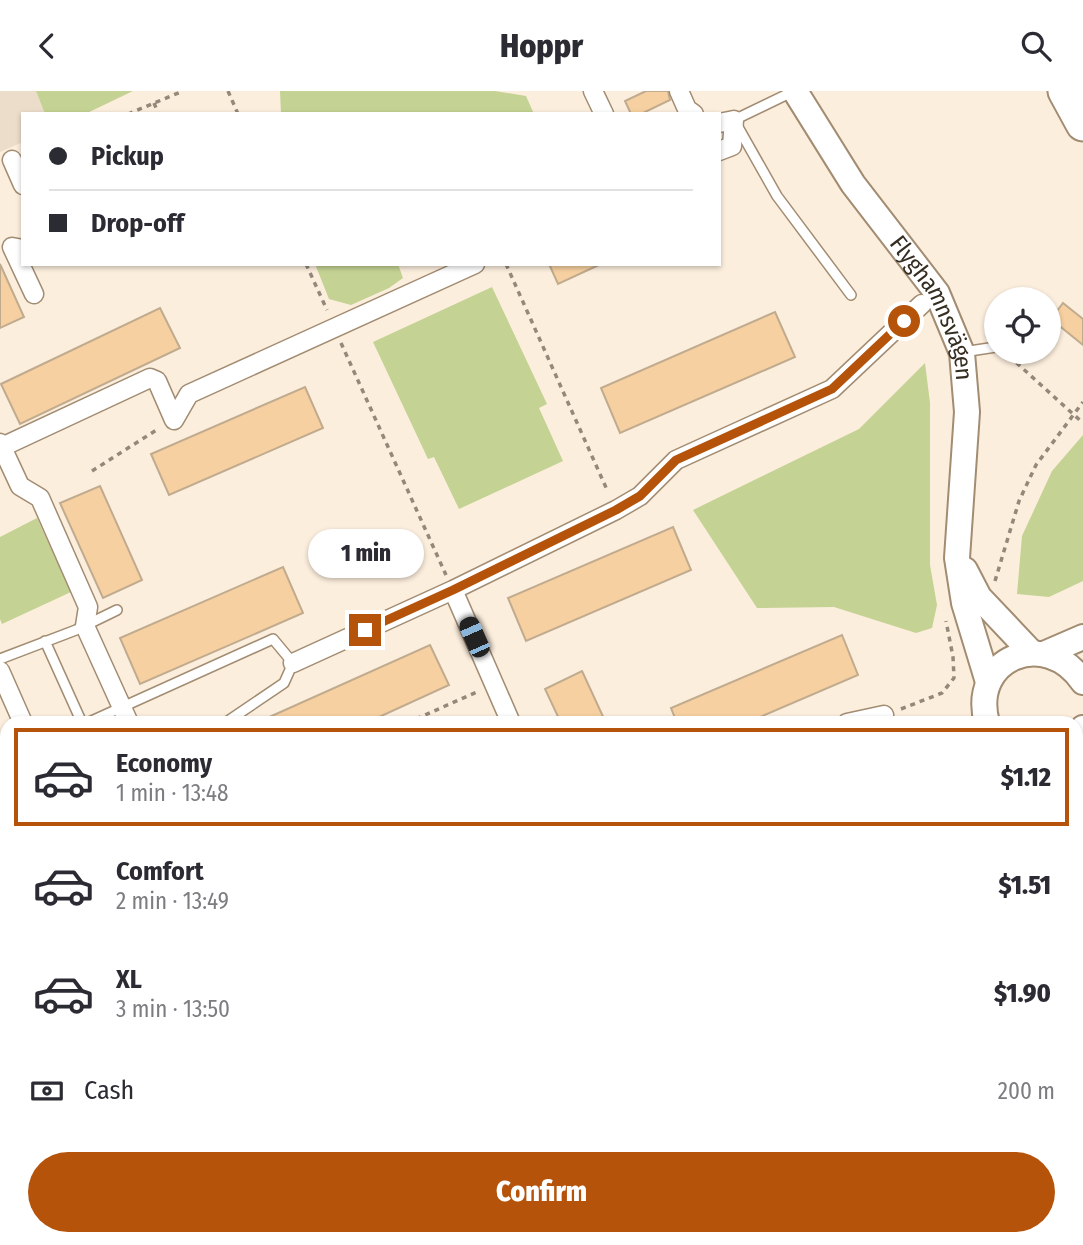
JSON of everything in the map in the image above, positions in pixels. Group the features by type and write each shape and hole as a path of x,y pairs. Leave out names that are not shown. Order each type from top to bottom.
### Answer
{"highway":[{"path":"1065,91 1083,124"}],"street":[{"path":"593,91 603,112"},
{"path":"680,91 685,112"},
{"name":"Flyghamnsvägen","path":"795,91 853,184 937,293 962,353 967,412 957,558 972,600 988,682"},
{"path":"721,151 732,146 727,121"},
{"path":"12,160 21,180"},
{"path":"21,249 12,247 34,295"},
{"path":"174,420 189,394 471,266"},
{"path":"293,663 453,590 616,510 640,496 676,460 832,389 922,304"},
{"path":"125,715 85,626 88,607 40,498 20,486 1,445 150,378 157,381 174,420"},
{"path":"453,590 508,716"},
{"path":"972,600 1039,653 1073,668 1083,682"},
{"path":"980,716 988,682 999,667 1017,656 1039,653 1083,637"},
{"path":"0,671 20,716"},
{"path":"879,716 884,715"}],"lane":[{"path":"795,91 727,121 777,195 851,295"},
{"path":"962,353 984,349"},
{"path":"0,659 85,626 117,610"},
{"path":"125,715 273,639 293,663 284,683 235,716"},
{"path":"46,641 82,716"}],"path":[{"path":"133,112 183,91"},
{"path":"228,91 237,112"},
{"path":"154,103 158,112"},
{"path":"307,266 453,590"},
{"path":"507,266 616,510"},
{"path":"1017,364 1083,423"},
{"path":"884,715 942,693 954,678 953,657 944,624 951,605 990,592 1019,501 1036,464 1072,413 1083,402"},
{"path":"92,471 174,420"},
{"path":"423,716 494,684"}],"shaded area":[{"path":"0,91 36,91 44,112 21,112 21,143 0,152"}],"green space":[{"path":"36,91 133,91 89,112 44,112"},
{"path":"280,91 495,91 526,96 533,112 281,112"},
{"path":"316,266 399,266 403,278 389,288 351,305 329,299"},
{"path":"492,287 547,404 539,408 563,461 459,509 434,457 428,459 373,342"},
{"path":"925,363 930,403 930,565 937,605 932,628 916,633 834,607 757,608 693,510 859,429"},
{"path":"1083,435 1083,581 1049,597 1017,594 1022,536 1052,471"},
{"path":"37,518 71,592 2,624 0,537"}],"building":[{"path":"646,91 668,91 670,100 645,112 630,112 625,101"},
{"path":"0,264 24,317 0,328"},
{"path":"550,266 597,266 558,284"},
{"path":"1063,303 1083,319 1083,345 1061,327"},
{"path":"160,308 180,348 20,424 1,384"},
{"path":"775,312 795,357 620,433 601,388"},
{"path":"305,387 323,428 169,495 151,454"},
{"path":"100,486 142,580 103,598 60,503"},
{"path":"673,527 691,570 526,641 508,598"},
{"path":"283,567 303,613 140,684 120,638"},
{"path":"842,635 858,675 762,716 674,716 671,708"},
{"path":"430,645 449,685 381,716 272,716"},
{"path":"582,671 603,716 558,716 545,689"}],"route":[{"path":"365,630 616,510 640,496 676,460 832,389 904,321"}]}
